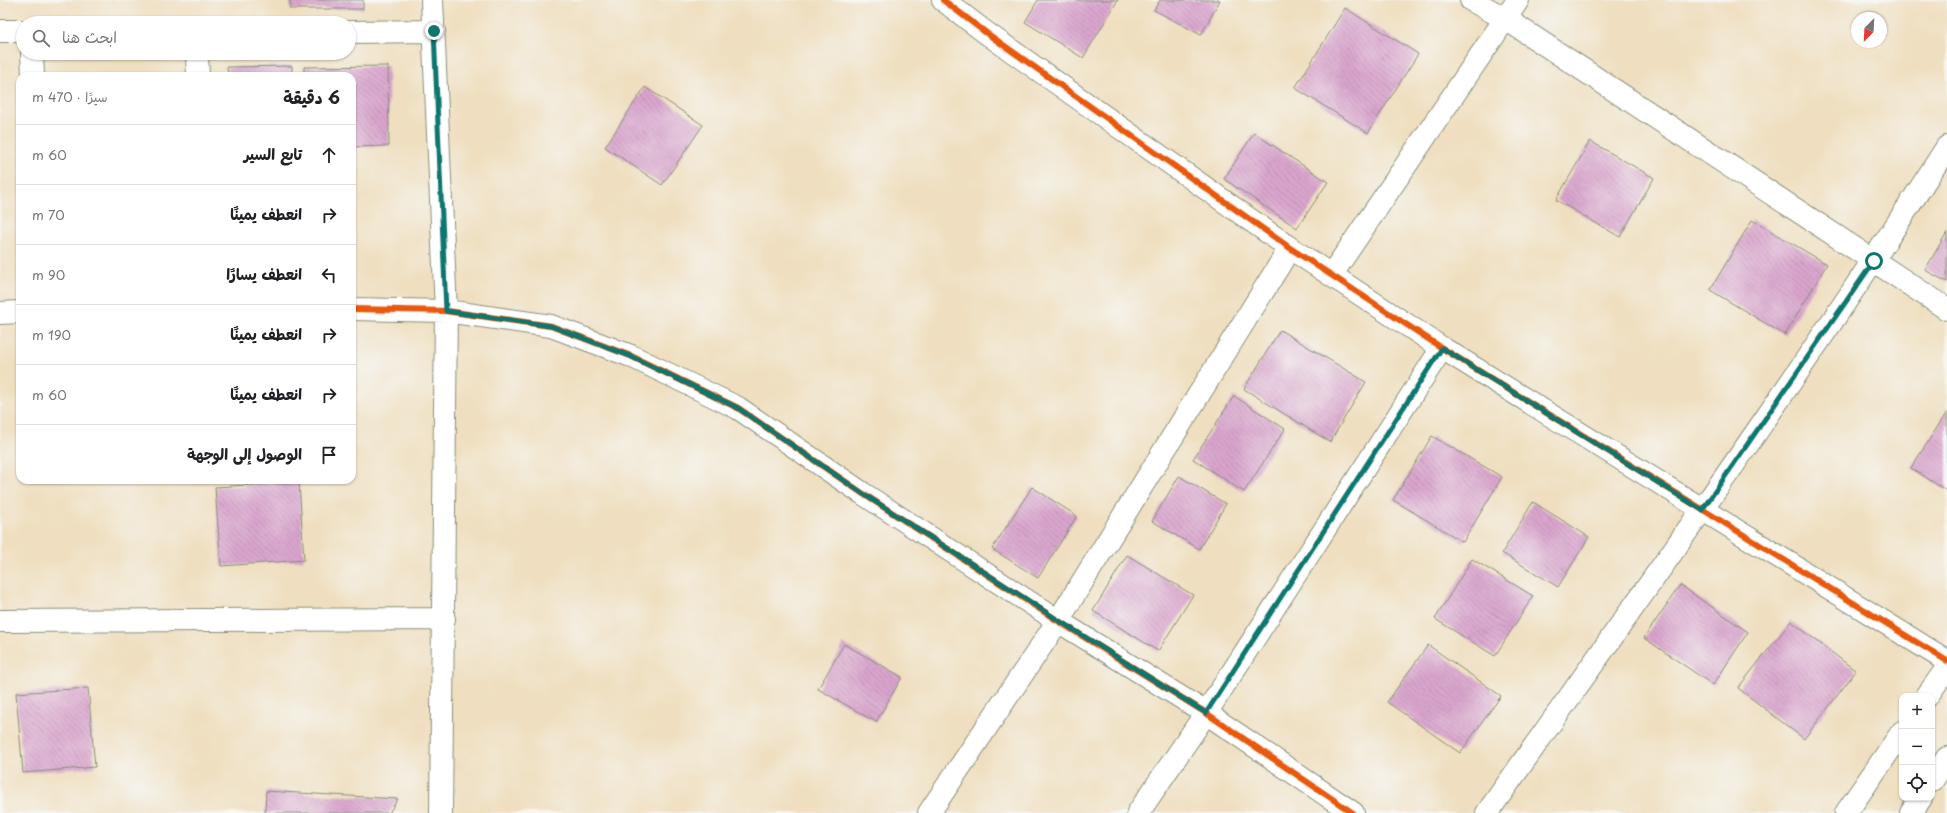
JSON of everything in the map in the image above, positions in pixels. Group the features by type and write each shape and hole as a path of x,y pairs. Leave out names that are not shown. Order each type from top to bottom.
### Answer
{"street":[{"path":"432,0 446,311 441,813"},
{"path":"943,0 991,37 1290,248 1332,274 1442,348 1947,660"},
{"path":"1471,0 1506,19 1947,309"},
{"path":"1332,274 1518,0"},
{"path":"0,31 16,31"},
{"path":"356,32 434,31"},
{"path":"32,60 33,72"},
{"path":"197,60 198,72"},
{"path":"1487,813 1702,510 1874,261 1947,147"},
{"path":"929,813 1058,620 1290,248"},
{"path":"356,309 446,311 551,326 630,356 738,408 862,493 1058,620 1206,713 1353,813"},
{"path":"0,313 16,312"},
{"path":"1138,813 1206,713 1442,348"},
{"path":"0,622 444,619"},
{"path":"1930,693 1947,668"},
{"path":"1846,813 1899,736"},
{"path":"1935,776 1947,758"},
{"path":"1911,813 1919,801"}],"building":[{"path":"290,0 363,0 363,9 290,9"},
{"path":"1038,0 1118,0 1083,58 1025,22"},
{"path":"1160,0 1220,0 1201,35 1154,10"},
{"path":"1345,8 1418,54 1368,133 1295,88"},
{"path":"292,66 292,72 228,72 227,67"},
{"path":"388,66 389,146 356,147 356,72 304,72 304,67"},
{"path":"645,87 703,125 662,185 605,147"},
{"path":"1254,133 1328,182 1297,228 1224,179"},
{"path":"1590,141 1654,178 1620,237 1556,200"},
{"path":"1752,220 1827,264 1785,335 1710,290"},
{"path":"1947,232 1947,282 1925,270"},
{"path":"1280,330 1366,382 1330,442 1244,389"},
{"path":"1234,396 1285,429 1244,492 1193,459"},
{"path":"1947,412 1947,491 1911,468"},
{"path":"1432,436 1502,477 1463,542 1393,500"},
{"path":"1179,476 1226,504 1199,549 1152,521"},
{"path":"265,484 299,484 304,560 221,566 215,487"},
{"path":"1032,487 1077,516 1038,578 992,549"},
{"path":"1533,502 1589,537 1558,587 1502,553"},
{"path":"1127,555 1193,595 1158,651 1093,611"},
{"path":"1472,559 1533,596 1495,656 1435,619"},
{"path":"1680,585 1748,632 1713,685 1644,638"},
{"path":"1791,621 1856,671 1804,739 1738,688"},
{"path":"844,644 902,677 876,722 818,689"},
{"path":"1428,645 1501,696 1460,753 1387,702"},
{"path":"88,688 95,767 23,773 16,693"},
{"path":"266,791 398,799 389,813 265,813"}],"cycle path":[{"path":"943,0 985,32 1290,248 1442,348 1947,661"},
{"path":"356,309 446,311 551,326 631,356 738,408 862,493 1058,621 1206,713 1353,813"}],"route":[{"path":"434,31 446,311 551,326 630,356 738,408 862,493 1058,620 1206,713 1442,348 1702,510 1874,261"}]}
